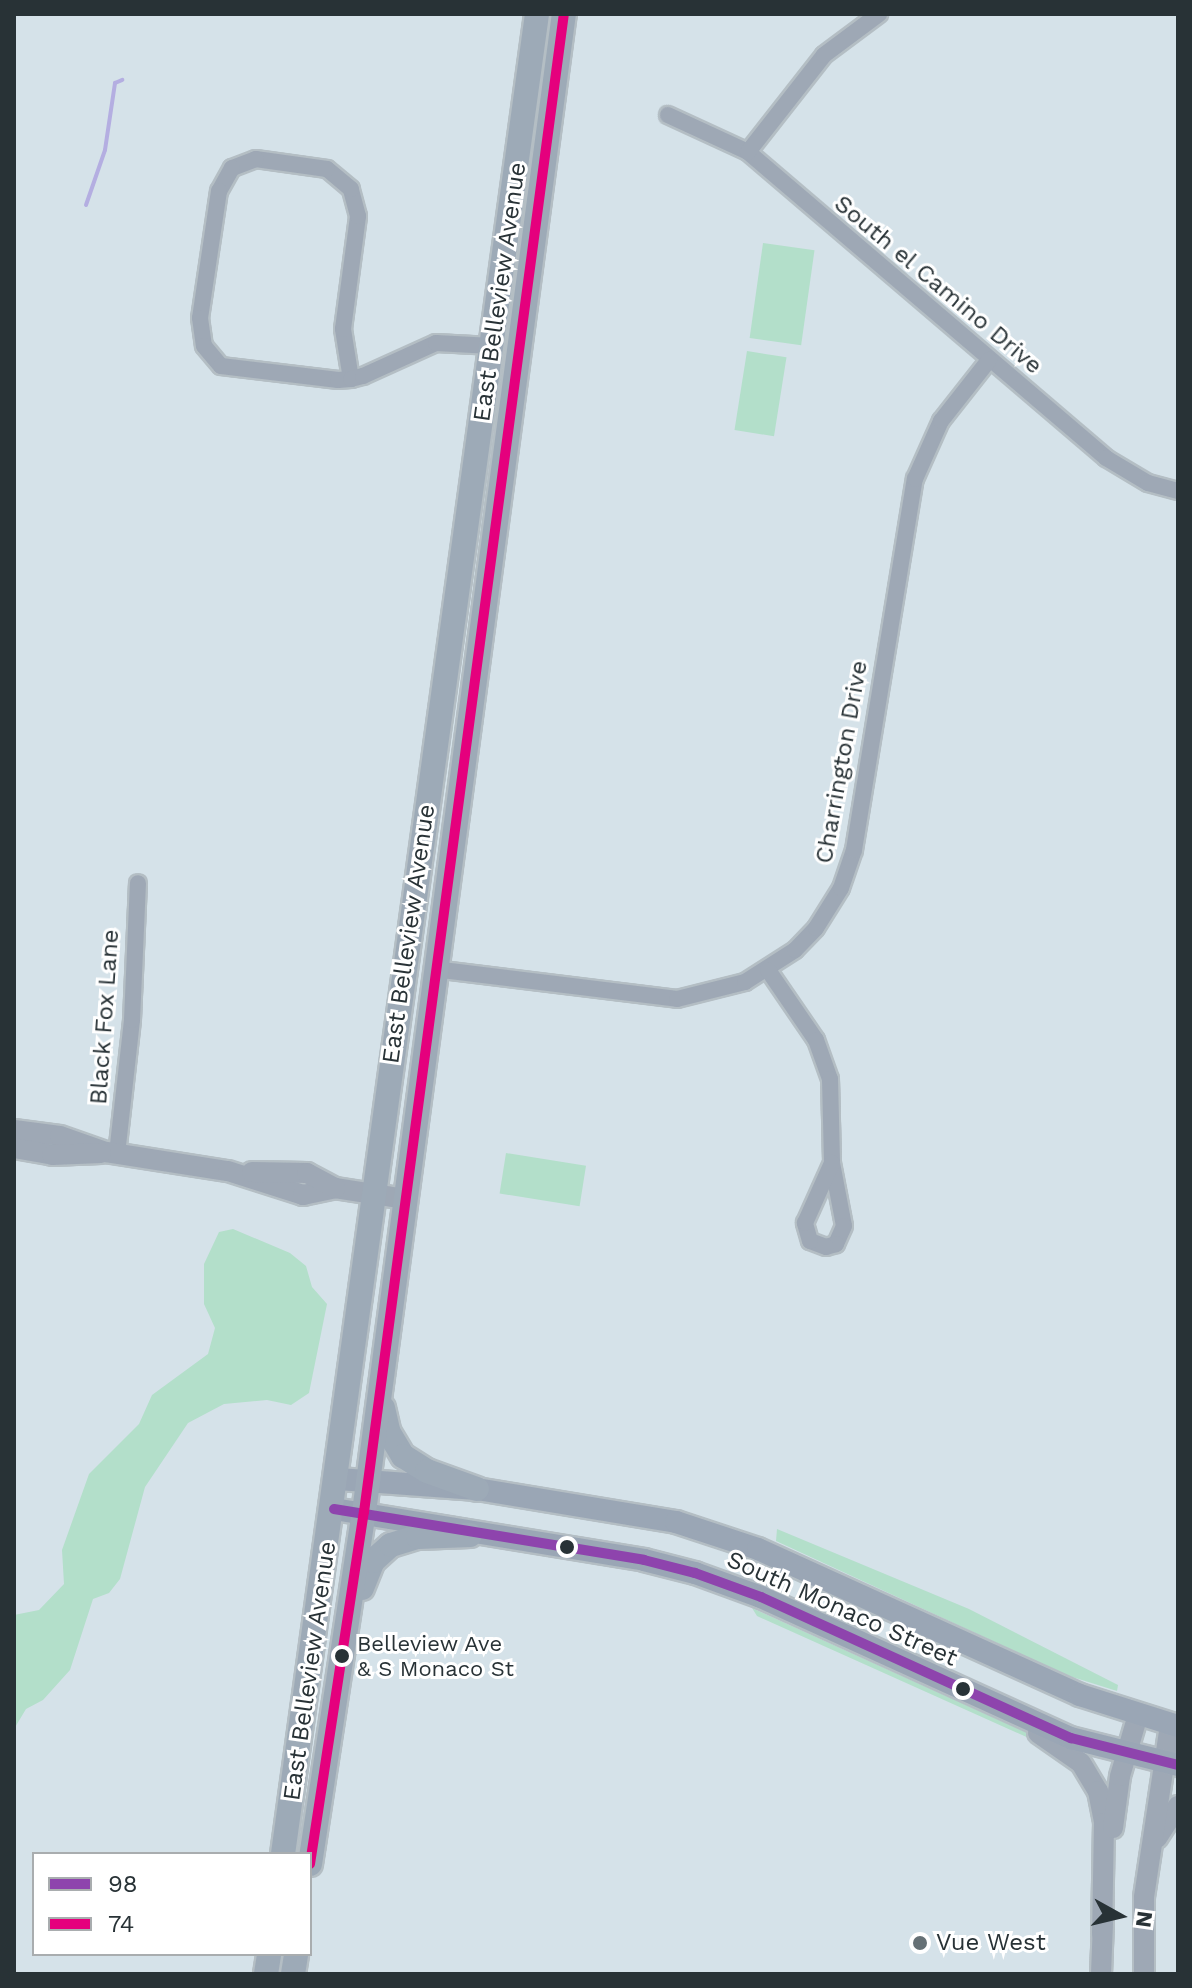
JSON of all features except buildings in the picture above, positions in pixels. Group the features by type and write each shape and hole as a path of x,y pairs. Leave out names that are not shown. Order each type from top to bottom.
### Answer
{"main road":[{"name":"East Belleview Avenue","path":"283,1852 334,1509 374,1194 537,14"},
{"name":"East Belleview Avenue","path":"312,1852 364,1512 434,969 564,14"},
{"path":"380,1392 389,1433 403,1456 477,1489"},
{"name":"South Monaco Street","path":"338,1479 477,1489 630,1512 736,1541 1033,1675 1174,1726"},
{"name":"South Monaco Street","path":"334,1509 364,1512 470,1535 610,1554 695,1573 761,1597 998,1708 1126,1756 1171,1764"},
{"path":"347,1623 369,1568 391,1545 418,1537 470,1535"}],"street":[{"path":"748,152 824,55 879,14"},
{"name":"South el Camino Drive","path":"668,115 748,152 989,360 1124,471 1178,491"},
{"path":"351,379 343,329 358,216 351,189 327,169 245,162 232,168 219,191 200,318 204,346 228,369 311,381 351,379 436,343 492,346"},
{"name":"Charrington Drive","path":"434,969 667,999 726,989 768,970 816,928 846,876 915,479 941,421 989,360"},
{"name":"Black Fox Lane","path":"112,1153 132,1020 138,883"},
{"path":"768,970 825,1062 834,1109 832,1163"},
{"path":"14,1130 60,1136 112,1153 228,1171 303,1195 335,1188 406,1199"},
{"path":"14,1148 67,1155 112,1153"},
{"path":"998,1708 1064,1748 1094,1782 1104,1823 1101,1974"},
{"path":"1102,1934 1126,1756 1138,1715"},
{"path":"1144,1974 1147,1873 1171,1764 1174,1726"},
{"path":"1147,1873 1160,1832 1178,1806"}],"green space":[{"path":"763,243 814,250 801,345 750,338"},
{"path":"747,351 787,357 774,436 734,430"},
{"path":"506,1153 586,1166 580,1206 500,1193"},
{"path":"233,1229 290,1253 306,1266 312,1287 327,1304 309,1393 291,1405 267,1400 224,1404 188,1423 145,1487 120,1579 109,1593 93,1599 70,1670 43,1700 26,1709 14,1729 14,1615 39,1610 64,1584 62,1550 89,1474 139,1424 152,1395 208,1354 215,1328 204,1304 204,1264 219,1232"},
{"path":"777,1529 969,1609 1118,1685 1117,1691 1066,1675 776,1541"},
{"path":"752,1608 1052,1744 1079,1773 1042,1744 757,1616"}],"waterway":[{"path":"86,205 105,150 115,83 122,80"}],"transit line":[{"name":"74","path":"312,1852 364,1512 564,14"},
{"name":"98","path":"334,1509 644,1560 695,1573 761,1597 1071,1738 1178,1765"}],"place":[{"name":"Belleview Ave & S Monaco St","path":"342,1656"},
{"name":"Vue West","path":"920,1943"}]}
